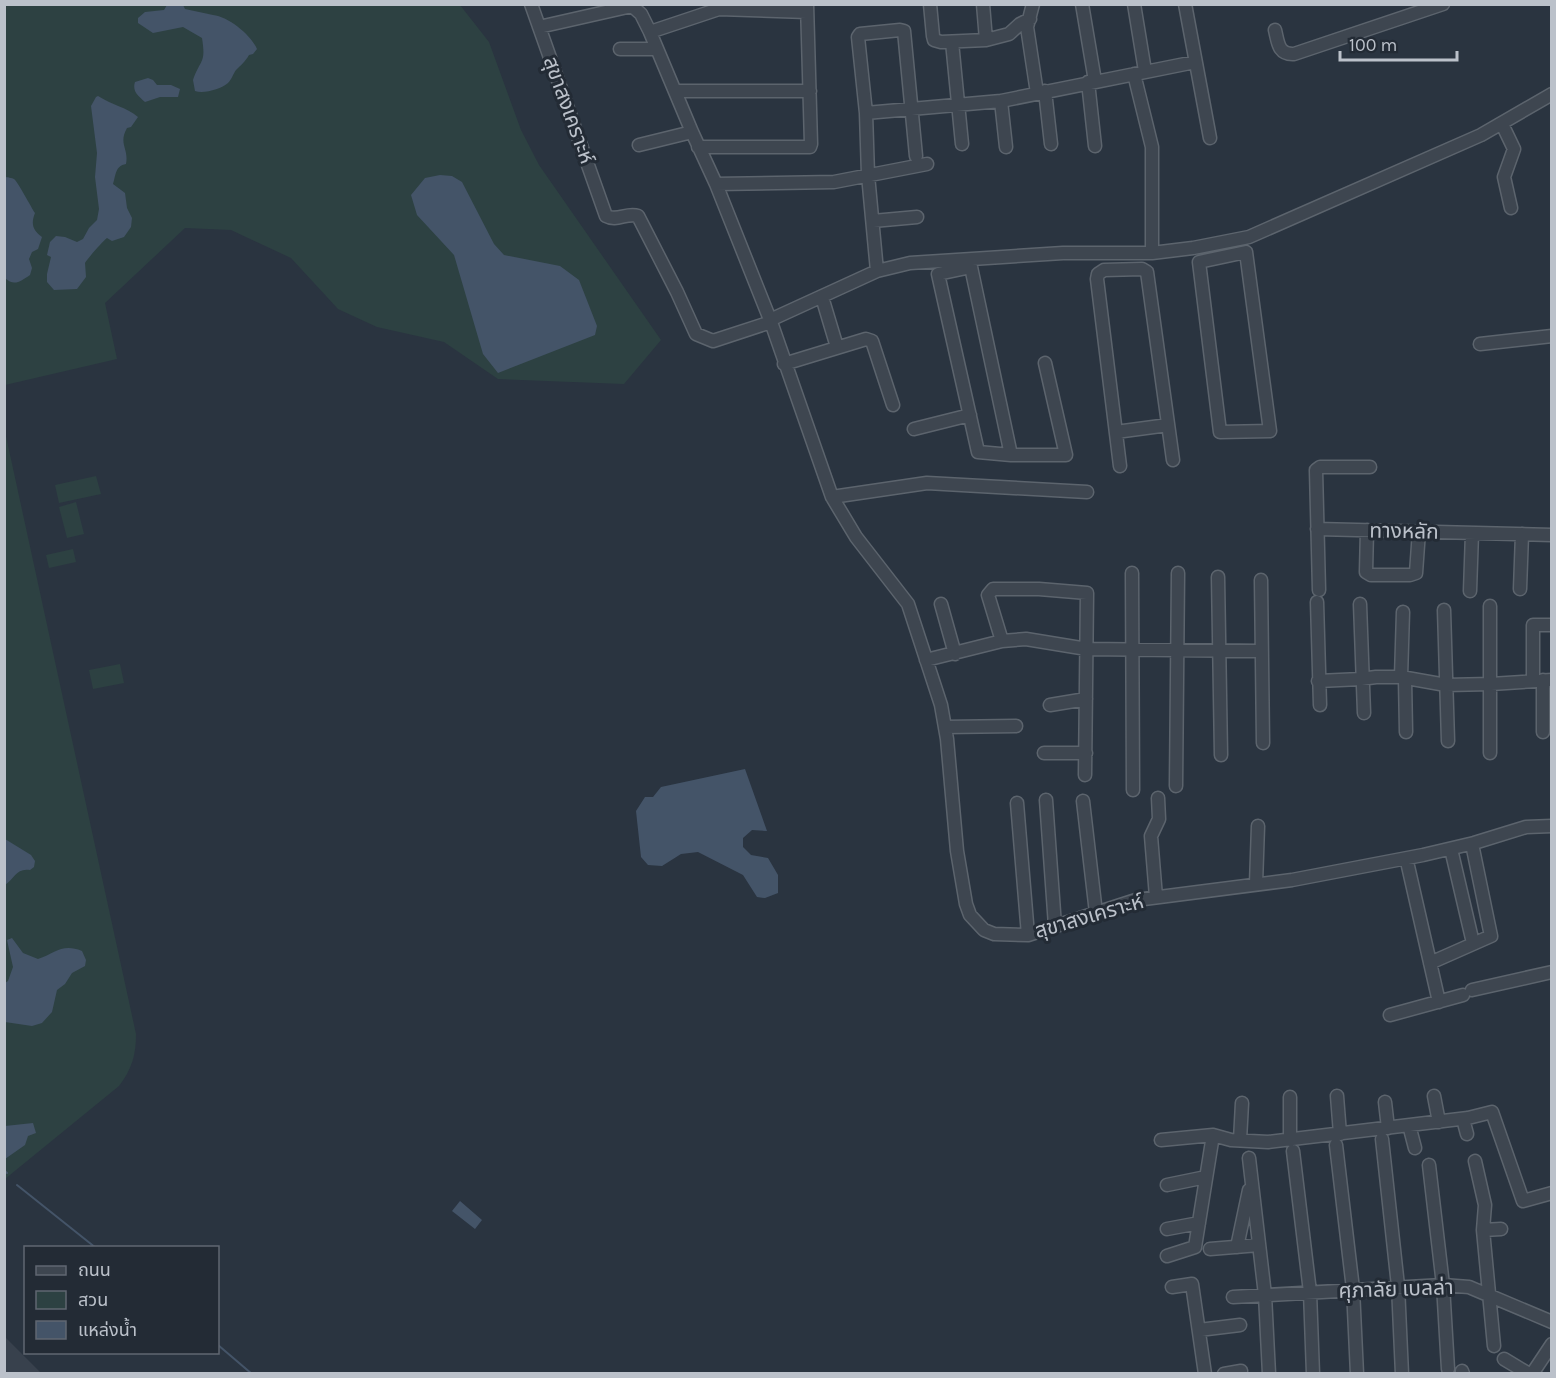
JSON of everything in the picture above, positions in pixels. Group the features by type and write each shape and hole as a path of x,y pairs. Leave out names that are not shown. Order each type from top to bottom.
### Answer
{"street":[{"name":"สุขาสงเคราะห์","path":"531,4 606,216 616,219 630,215 639,216 696,334 713,341 770,321"},
{"path":"930,4 934,40 937,42 986,40 1009,34 1030,19"},
{"path":"983,4 986,40"},
{"path":"1033,4 1027,27 1051,144"},
{"path":"1082,4 1091,82 1095,146"},
{"path":"1134,4 1140,72 1152,147 1152,253"},
{"path":"1185,4 1210,138"},
{"path":"1275,30 1281,51 1284,54 1293,54 1443,4"},
{"name":"สุขาสงเคราะห์","path":"632,5 641,14 650,32 716,184 770,321 832,497 856,537 904,597 941,705 957,851 966,904 970,915 984,930 994,934 1028,935 1136,900 1292,880 1451,849 1526,827 1551,826"},
{"path":"539,27 632,5"},
{"path":"650,32 731,7 807,8 810,147 698,147"},
{"path":"878,271 858,37 864,33 900,30 905,36 916,156"},
{"path":"952,42 962,144"},
{"path":"620,49 657,49"},
{"path":"866,112 1001,101 1195,62"},
{"path":"675,91 810,91"},
{"path":"1045,363 1066,455 1011,455 978,452 938,274 951,265 1063,253 1152,253 1249,237 1481,135 1551,94"},
{"path":"1001,101 1006,147"},
{"path":"1502,124 1514,149 1504,177 1511,208"},
{"path":"639,145 692,132"},
{"path":"716,184 834,182 927,164"},
{"path":"873,221 917,217"},
{"path":"1220,243 1222,257"},
{"path":"1246,252 1270,431 1220,432 1199,262 1222,257 1246,252"},
{"path":"1116,254 1118,270"},
{"path":"770,321 878,271 910,263 971,267 1011,455"},
{"path":"1120,466 1097,279 1100,272 1142,269 1147,272 1173,460"},
{"path":"822,297 837,347"},
{"path":"1480,344 1551,336"},
{"path":"784,364 866,339 872,341 893,405"},
{"path":"914,429 970,415"},
{"path":"1116,432 1168,425"},
{"path":"1320,705 1317,468 1370,467"},
{"path":"832,497 927,483 1087,492"},
{"name":"ทางหลัก","path":"1317,529 1551,535"},
{"path":"1367,530 1366,572 1371,575 1416,573 1419,531"},
{"path":"1470,591 1472,533"},
{"path":"1520,589 1522,534"},
{"path":"1132,573 1133,790"},
{"path":"1176,786 1178,573"},
{"path":"1218,577 1221,755"},
{"path":"1261,580 1263,743"},
{"path":"1002,641 988,595 993,589 1087,592 1086,775"},
{"path":"941,604 955,654"},
{"path":"1360,604 1364,713"},
{"path":"1490,606 1490,753"},
{"path":"1444,610 1448,741"},
{"path":"1403,612 1406,732"},
{"path":"1543,732 1542,680 1533,625 1551,625"},
{"path":"926,660 1002,641 1026,639 1087,649 1262,651"},
{"path":"1318,681 1361,680 1376,677 1403,678 1446,685 1542,680"},
{"path":"1050,705 1086,699"},
{"path":"945,727 1016,726"},
{"path":"1044,753 1086,753"},
{"path":"1156,897 1150,836 1159,819 1158,798"},
{"path":"1046,800 1055,926"},
{"path":"1083,801 1096,913"},
{"path":"1017,803 1028,935"},
{"path":"1256,884 1258,826"},
{"path":"1430,963 1491,936 1472,844"},
{"path":"1451,849 1473,944"},
{"path":"1408,866 1439,1002"},
{"path":"1457,873 1477,869"},
{"path":"1390,1015 1467,992 1551,972"},
{"path":"1337,1096 1338,1139 1353,1289 1357,1374"},
{"path":"1434,1096 1439,1122"},
{"path":"1290,1097 1292,1146 1310,1292 1313,1374"},
{"path":"1385,1102 1388,1128"},
{"path":"1240,1140 1242,1103"},
{"path":"1161,1140 1213,1135 1292,1146 1388,1128 1463,1119 1492,1112 1523,1201 1551,1193"},
{"path":"1463,1119 1467,1134"},
{"path":"1408,1125 1415,1148"},
{"path":"1167,1256 1195,1247 1213,1135"},
{"path":"1382,1140 1398,1286 1402,1374"},
{"path":"1249,1158 1265,1295 1269,1374"},
{"path":"1475,1161 1485,1204 1483,1230 1494,1346"},
{"path":"1429,1165 1443,1285 1448,1369"},
{"path":"1167,1185 1206,1177"},
{"path":"1237,1247 1251,1178"},
{"path":"1167,1229 1199,1223"},
{"path":"1483,1230 1501,1229"},
{"path":"1210,1250 1259,1245"},
{"path":"1172,1287 1192,1284 1205,1374"},
{"name":"ศุภาลัย เบลล่า","path":"1233,1297 1398,1286 1469,1287 1551,1322"},
{"path":"1199,1330 1240,1325"},
{"path":"1504,1359 1530,1374 1551,1344"},
{"path":"1224,1374 1241,1371"}],"shaded area":[{"path":"5,1337 41,1373 5,1373"}],"green space":[{"path":"4,5 460,5 489,42 521,130 539,165 661,340 624,384 498,379 444,342 377,327 338,309 291,258 231,230 185,228 105,303 117,359 5,385"},
{"path":"4,427 136,1034 132,1062 119,1086 5,1179"},
{"path":"96,476 101,494 59,503 55,485"},
{"path":"76,502 84,534 67,538 59,507"},
{"path":"73,549 76,562 49,568 46,555"},
{"path":"120,664 124,683 93,689 89,670"}],"water":[{"path":"167,5 183,5 185,9 226,19 245,33 257,49 249,55 225,85 208,91 195,91 193,80 203,57 202,38 183,27 153,33 138,23 138,18 145,12 164,10"},
{"path":"148,78 157,85 171,85 180,89 178,97 160,97 145,102 136,93 134,85 135,82"},
{"path":"98,96 138,117 124,133 126,164 118,169 113,184 125,193 127,208 132,218 131,227 124,237 112,241 107,238 96,250 85,263 86,277 77,289 54,290 47,282 51,257 47,255 50,242 56,236 77,242 83,239 97,220 99,209 95,177 97,153 91,106"},
{"path":"440,175 452,176 462,182 494,244 504,255 560,266 579,280 597,326 595,335 498,373 483,354 454,255 417,215 411,195 425,178"},
{"path":"5,177 14,179 21,189 35,213 34,229 42,237 38,249 32,252 29,259 32,268 30,275 14,283 5,278"},
{"path":"745,769 767,831 752,830 743,838 743,847 751,855 768,858 778,875 778,893 765,898 757,897 743,875 698,852 681,854 662,866 648,865 641,857 636,811 645,797 653,797 661,787"},
{"path":"5,839 31,855 35,861 34,867 19,872 5,885"},
{"path":"12,938 23,953 38,959 69,948 82,951 86,960 85,966 72,973 65,984 57,990 52,1012 42,1023 32,1026 5,1022 5,983 13,967 7,940"},
{"path":"33,1123 36,1133 28,1136 25,1145 5,1159 5,1126"},
{"path":"460,1201 482,1220 475,1229 452,1211"}],"waterway":[{"path":"4,1170 7,1173"},
{"path":"17,1185 93,1246"},
{"path":"219,1346 252,1374"}]}
